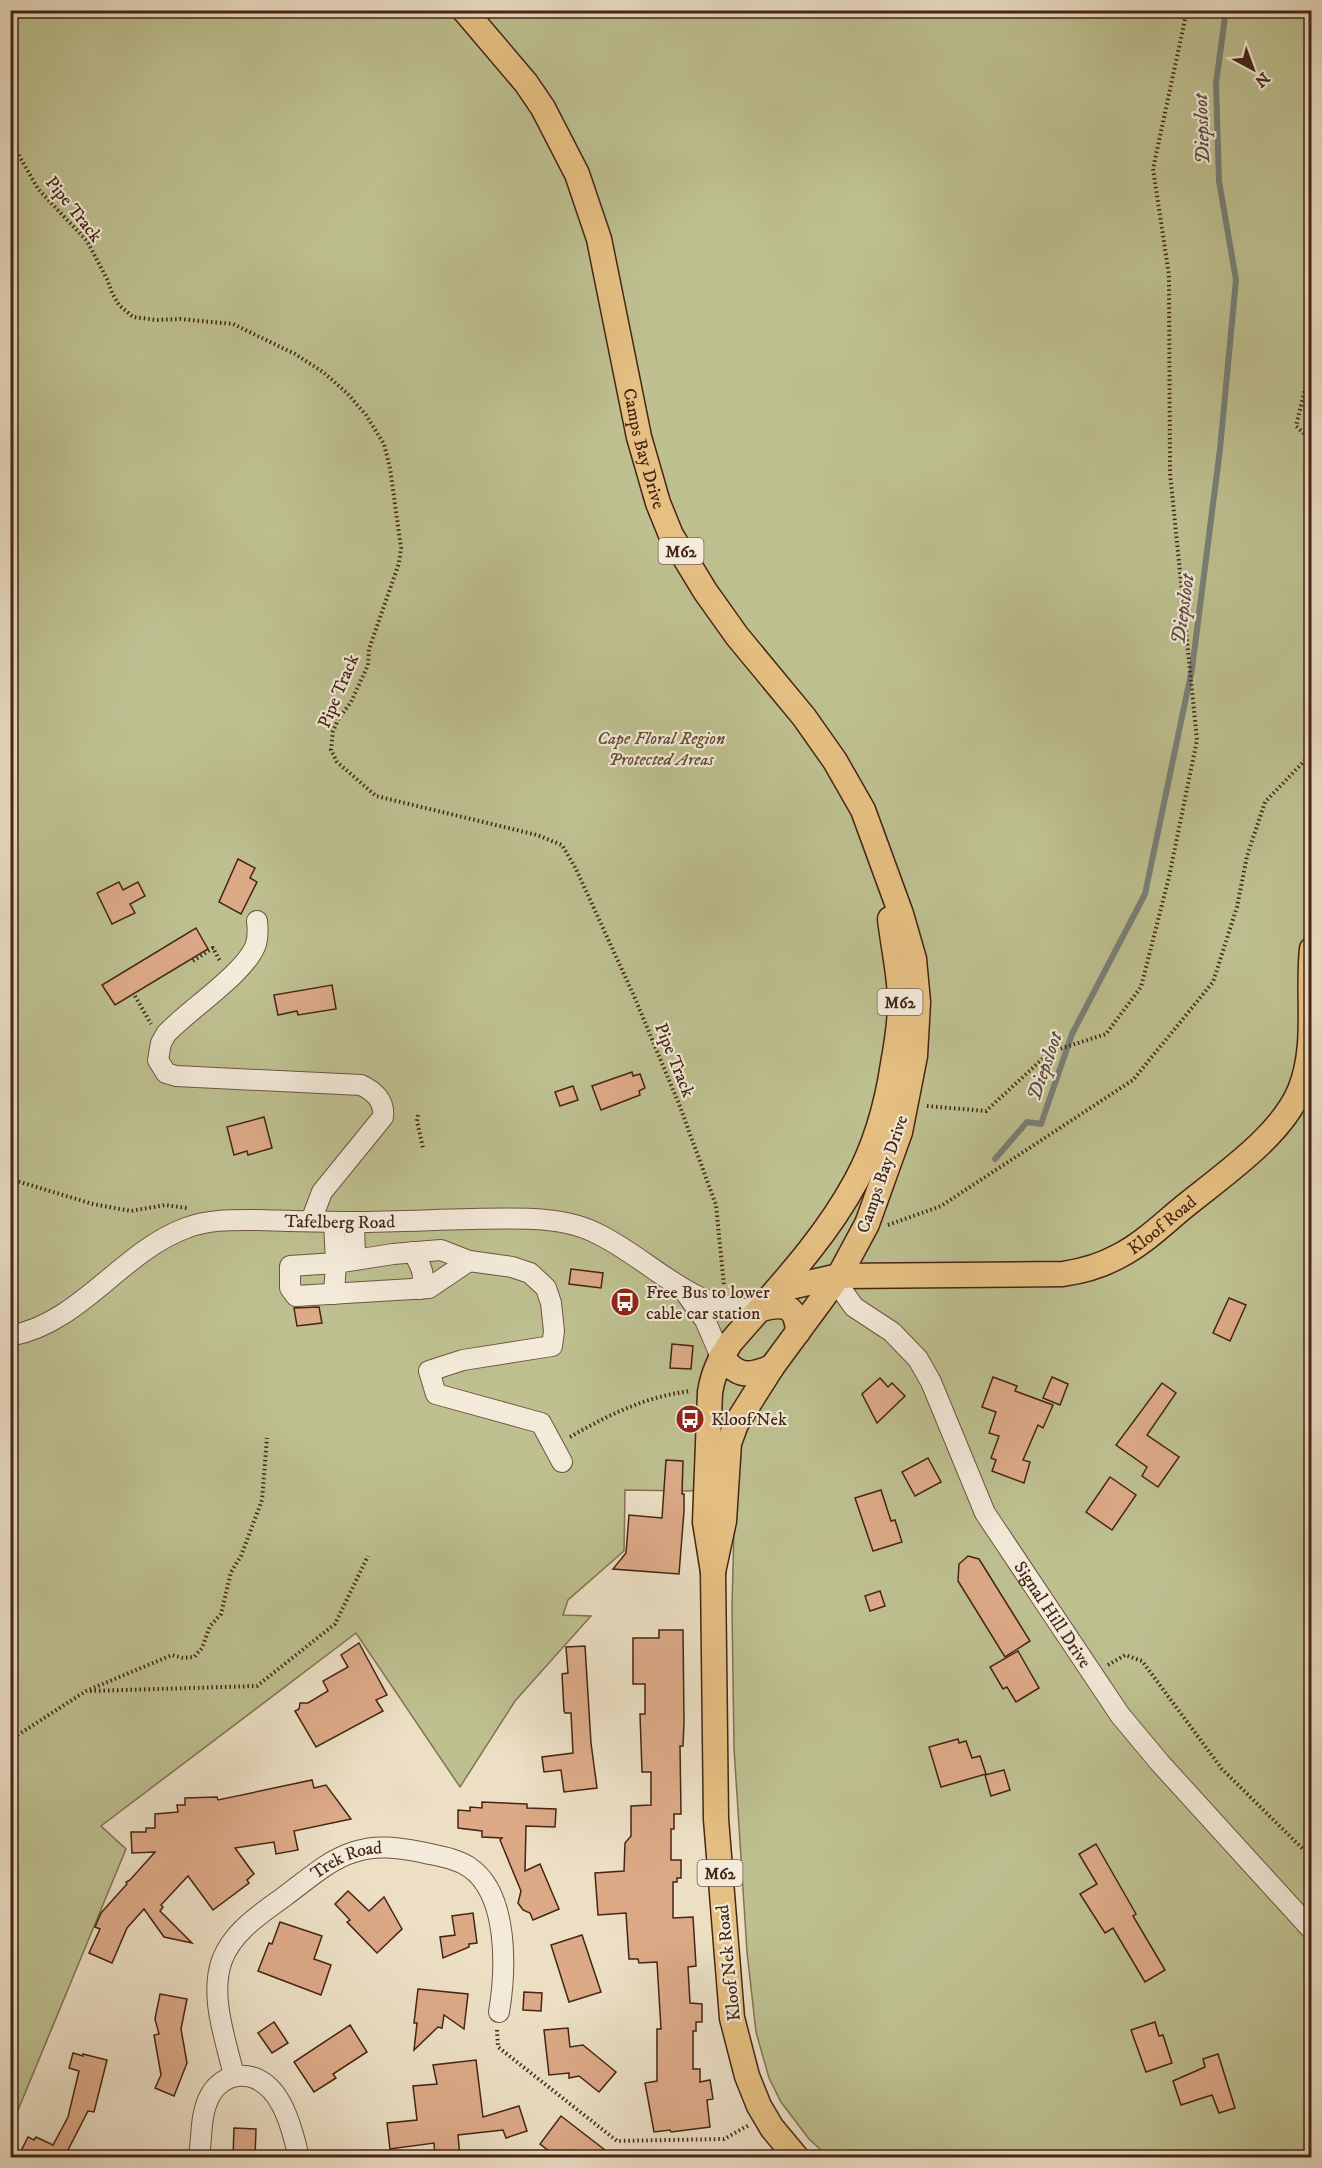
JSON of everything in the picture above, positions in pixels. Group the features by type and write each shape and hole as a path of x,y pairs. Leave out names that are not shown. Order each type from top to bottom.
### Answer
{"main road":[{"name":"Camps Bay Drive","path":"464,10 526,83 543,108 577,174 599,239 639,437 658,503 671,535 705,591 737,636 804,717 835,761 863,810 883,860 914,959 918,1002 915,1056 900,1132 867,1224 839,1276 798,1332"},
{"name":"Camps Bay Drive","path":"761,1308 814,1246 857,1180 873,1142 889,1088 898,1032 900,996 883,860"},
{"name":"Kloof Road","path":"777,1290 839,1276 1063,1274 1102,1265 1136,1246 1259,1144 1288,1113 1300,1088 1308,1059 1311,949"},
{"path":"761,1308 776,1305 788,1307 795,1315 798,1332"},
{"name":"M62","path":"721,1357 730,1343 761,1308"},
{"name":"M62","path":"772,1367 798,1332"},
{"path":"721,1357 734,1369 744,1374 757,1373 772,1367"},
{"name":"Kloof Nek Road","path":"721,1357 714,1373 709,1402 705,1522 713,1572 716,1819 732,2018 747,2076 759,2106 772,2128 796,2157"},
{"name":"Kloof Nek Road","path":"713,1572 724,1521 729,1443 736,1424 772,1367"}],"street":[{"path":"257,921 256,945 251,954 230,977 166,1034 161,1044 158,1060 166,1073 177,1076 361,1086 376,1094 384,1111 383,1117 322,1192 311,1221"},
{"name":"Tafelberg Road","path":"10,1336 36,1329 55,1320 154,1245 187,1227 218,1221 354,1222 537,1219 571,1224 606,1238 684,1290 727,1307 744,1310 761,1308"},
{"path":"333,1222 346,1262"},
{"path":"334,1294 346,1262 354,1222"},
{"path":"469,1261 429,1288 296,1296 290,1288 290,1266 346,1262 441,1250 469,1261 512,1267 530,1273 546,1288 554,1310 552,1346 463,1360 429,1371 436,1394 541,1423 558,1454"},
{"path":"413,1252 422,1266 423,1283 420,1289"},
{"name":"Signal Hill Drive","path":"839,1276 844,1293 854,1307 892,1332 922,1365 985,1514 1092,1674 1140,1740 1311,1930"},
{"name":"Tafelberg Road","path":"684,1290 702,1314 721,1357"},
{"name":"Trek Road","path":"234,2076 217,1993 222,1960 230,1945 240,1931 253,1920 326,1866 340,1857 370,1847 403,1848 458,1861 470,1868 485,1883 497,1908 504,1961 499,2012"},
{"path":"198,2157 203,2121 210,2095 224,2081 234,2076 247,2076 258,2080 275,2095 288,2116 300,2157"}],"path":[{"path":"906,1104 986,1111 1050,1052 1106,1034 1141,987 1168,877 1197,740 1170,473 1169,275 1153,169 1187,10"},
{"name":"Pipe Track","path":"10,145 16,150 39,189 87,241 119,305 133,316 233,324 295,354 323,372 347,393 366,415 384,444 390,468 401,548 399,563 369,648 368,665 351,702 333,731 331,750 337,762 376,796 537,835 562,845 576,869 633,996 679,1104 716,1205 727,1307"},
{"path":"1311,361 1296,426 1311,441"},
{"path":"867,1224 888,1226 941,1206 1133,1080 1213,982 1237,907 1247,856 1265,801 1311,753"},
{"path":"193,960 213,948"},
{"path":"135,996 161,1044"},
{"path":"418,1115 417,1121 423,1148"},
{"path":"10,1179 93,1204 131,1211 165,1205 183,1206"},
{"path":"558,1454 603,1418 642,1402 695,1391"},
{"path":"10,1740 86,1691 172,1655 183,1658 194,1657 202,1648 210,1626 221,1614 231,1572 241,1556 262,1500 267,1438"},
{"path":"86,1691 257,1686 335,1624 368,1556"},
{"path":"1092,1674 1125,1655 1142,1661 1222,1768 1311,1858"},
{"path":"499,2012 498,2047 617,2141 724,2139"}],"green space":[{"name":"Cape Floral Region Protected Areas","path":"10,11 1311,11 1311,2157 829,2157 809,2139 781,2102 769,2078 756,2032 747,1952 734,1748 732,1608 735,1487 688,1491 625,1490 624,1551 568,1600 563,1615 591,1616 515,1701 460,1787 356,1633 101,1826 126,1849 11,2127"}],"building":[{"path":"238,859 255,868 250,878 257,882 241,914 219,902"},
{"path":"119,882 123,890 138,882 145,896 130,904 135,913 112,924 97,893"},
{"path":"196,928 208,949 115,1005 102,985"},
{"path":"332,985 336,1009 298,1015 297,1011 278,1015 274,995"},
{"path":"632,1072 633,1076 640,1074 645,1088 639,1091 640,1095 601,1110 592,1086"},
{"path":"573,1086 578,1100 560,1106 555,1092"},
{"path":"264,1117 272,1148 248,1155 247,1151 234,1155 227,1127"},
{"path":"571,1269 603,1273 601,1288 569,1284"},
{"path":"1229,1298 1246,1305 1230,1341 1213,1333"},
{"path":"319,1307 322,1323 297,1326 294,1308"},
{"path":"672,1344 693,1346 691,1369 670,1368"},
{"path":"993,1377 1017,1386 1015,1391 1053,1405 1043,1428 1038,1425 1023,1460 1030,1462 1024,1483 992,1471 996,1460 991,1458 999,1436 989,1433 996,1412 982,1407"},
{"path":"1052,1377 1068,1384 1060,1405 1043,1398"},
{"path":"880,1378 888,1387 892,1383 905,1396 877,1423 862,1394"},
{"path":"1162,1383 1176,1393 1147,1435 1179,1457 1158,1487 1142,1476 1147,1467 1116,1445"},
{"path":"928,1458 941,1482 915,1496 902,1472"},
{"path":"666,1460 683,1461 684,1511 679,1574 613,1569 626,1553 629,1515 662,1518"},
{"path":"1110,1477 1136,1495 1112,1530 1086,1512"},
{"path":"881,1490 891,1521 895,1520 902,1542 873,1551 855,1498"},
{"path":"968,1556 979,1559 1030,1641 1005,1657 958,1581 959,1564"},
{"path":"880,1591 885,1606 870,1611 865,1596"},
{"path":"659,1630 683,1630 684,1722 683,1746 680,1746 681,1814 674,1814 674,1829 671,1829 671,1860 681,1860 681,1878 673,1882 673,1918 693,1917 696,1966 688,1967 690,2003 702,2004 702,2022 696,2022 696,2031 693,2031 693,2069 700,2069 700,2082 710,2080 713,2099 707,2100 710,2127 671,2132 670,2130 654,2132 645,2083 657,2081 657,2029 661,2029 657,1962 639,1963 638,1959 629,1959 626,1913 598,1915 595,1873 624,1871 625,1843 631,1836 631,1806 651,1805 651,1772 642,1772 640,1714 645,1714 645,1684 633,1684 633,1638 659,1638"},
{"path":"359,1643 387,1695 376,1700 383,1711 316,1747 295,1711 299,1709 300,1703 308,1703 328,1691 323,1681 348,1667 341,1655"},
{"path":"585,1646 591,1743 597,1788 564,1792 561,1770 544,1772 542,1757 573,1753 571,1713 564,1711 562,1674 568,1673 566,1647"},
{"path":"1018,1651 1039,1688 1016,1702 1007,1687 1003,1689 990,1667"},
{"path":"958,1739 959,1743 966,1741 972,1758 980,1756 986,1774 941,1787 929,1747"},
{"path":"1004,1770 1010,1790 991,1796 985,1775"},
{"path":"312,1780 314,1788 326,1785 351,1819 294,1831 298,1850 276,1854 274,1842 235,1848 254,1874 247,1880 249,1883 213,1910 188,1876 161,1905 163,1907 160,1911 192,1943 164,1937 144,1909 127,1928 112,1963 89,1953 100,1929 95,1927 101,1913 127,1884 126,1882 155,1852 132,1853 131,1832 146,1832 146,1828 155,1828 155,1814 178,1812 177,1805 185,1805 185,1798 217,1797 218,1800"},
{"path":"482,1802 527,1804 527,1808 556,1809 555,1827 526,1826 525,1871 540,1864 559,1909 533,1920 530,1913 523,1910 518,1903 521,1891 500,1840 502,1838 482,1837 482,1831 458,1828 458,1810 470,1811 470,1807 482,1808"},
{"path":"1096,1844 1136,1914 1133,1916 1165,1970 1145,1982 1113,1928 1105,1933 1080,1894 1097,1884 1079,1854"},
{"path":"348,1891 369,1911 384,1897 402,1929 377,1953 347,1922 350,1920 335,1904"},
{"path":"473,1913 477,1943 469,1944 469,1947 443,1958 440,1937 455,1935 452,1916"},
{"path":"280,1922 322,1936 314,1959 331,1965 321,1995 258,1971"},
{"path":"582,1935 601,1992 569,2002 551,1945"},
{"path":"418,1989 468,1994 464,2029 444,2015 442,2028 438,2027 414,2050 417,2023 414,2023"},
{"path":"524,1992 542,1993 541,2011 523,2010"},
{"path":"160,1994 187,1999 181,2029 187,2063 174,2096 155,2088 161,2075 154,2035 159,2034 155,2019"},
{"path":"274,2022 288,2043 272,2053 258,2033"},
{"path":"1155,2022 1159,2036 1163,2035 1172,2063 1146,2072 1131,2030"},
{"path":"350,2025 367,2052 333,2074 336,2078 314,2092 294,2062"},
{"path":"568,2028 570,2047 583,2045 616,2072 599,2092 579,2076 569,2078 569,2073 549,2075 544,2030"},
{"path":"73,2053 107,2060 94,2112 88,2111 67,2152 78,2157 33,2157 21,2151 28,2137 34,2140 36,2137 53,2145 68,2117 79,2071 69,2068"},
{"path":"1218,2054 1235,2108 1219,2113 1212,2095 1181,2105 1173,2081 1205,2067 1203,2059"},
{"path":"476,2060 483,2117 519,2106 527,2131 506,2138 503,2130 458,2135 460,2157 435,2157 434,2143 390,2149 387,2123 417,2120 413,2086 437,2084 433,2065"},
{"path":"561,2116 614,2157 583,2157 573,2150 568,2157 557,2157 540,2144"},
{"path":"234,2128 256,2129 255,2157 233,2157"}],"waterway":[{"name":"Diepsloot","path":"995,1159 1027,1122 1041,1124 1072,1034 1145,894 1192,669 1220,449 1236,280 1219,181 1216,83 1226,10"}],"place":[{"name":"Free Bus to lower cable car station","path":"625,1302"},
{"name":"Kloof Nek","path":"690,1419"}]}
